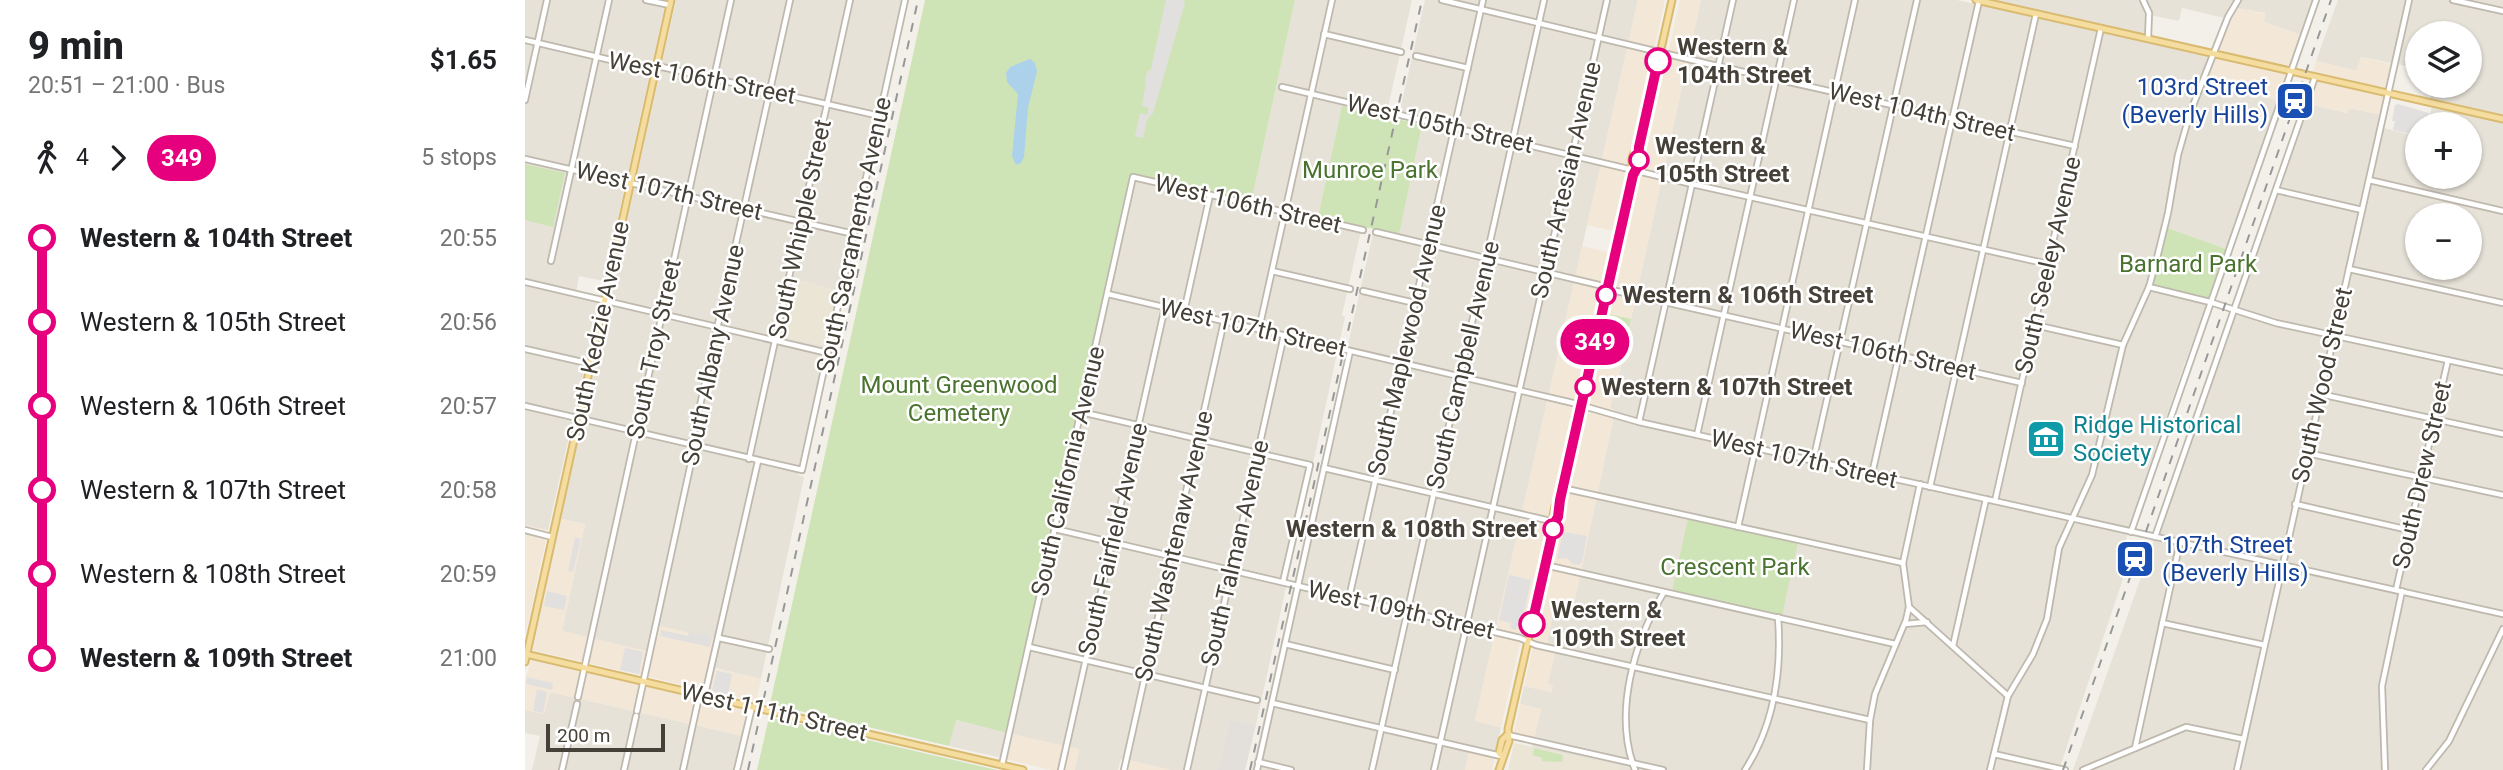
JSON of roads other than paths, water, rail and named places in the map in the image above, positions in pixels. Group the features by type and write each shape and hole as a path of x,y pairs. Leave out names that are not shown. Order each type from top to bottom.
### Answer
{"main road":[{"path":"1499,770 1509,741 1507,735 1634,170 1638,166 1639,147 1672,0"},
{"path":"1977,0 1996,2 2503,119"},
{"name":"South Kedzie Avenue","path":"525,662 670,3"},
{"name":"West 111th Street","path":"526,655 1023,770"}],"street":[{"path":"525,100 547,0"},
{"path":"551,261 609,0"},
{"path":"646,0 670,3"},
{"name":"South Troy Street","path":"579,698 730,0"},
{"name":"South Albany Avenue","path":"624,770 717,327 790,0"},
{"name":"South Whipple Street","path":"749,459 850,0"},
{"name":"South Sacramento Avenue","path":"758,461 802,470 905,0"},
{"path":"1259,329 1332,0"},
{"name":"West 104th Street","path":"1442,0 1718,67 2075,146"},
{"name":"South Maplewood Avenue","path":"1349,598 1483,0"},
{"name":"South Campbell Avenue","path":"1372,770 1544,0"},
{"name":"South Artesian Avenue","path":"1434,770 1607,0"},
{"path":"1639,422 1733,0"},
{"path":"1697,435 1794,0"},
{"path":"1738,527 1855,0"},
{"path":"1813,461 1917,0"},
{"path":"1872,474 1977,0"},
{"path":"2143,0 2148,13 2148,39"},
{"path":"1990,770 2008,696 2033,654 2043,630 2051,604 2059,548 2095,464 2123,345 2148,287 2169,212 2175,168 2185,128 2228,17 2238,0"},
{"path":"2131,531 2316,0"},
{"name":"South Wood Street","path":"2237,770 2409,0"},
{"path":"2453,0 2503,11"},
{"path":"1930,487 2036,13"},
{"name":"South Seeley Avenue","path":"1995,501 2101,28"},
{"path":"1324,34 1401,52"},
{"name":"West 106th Street","path":"525,40 649,69 662,67 880,116"},
{"path":"1416,56 1468,68"},
{"path":"2155,537 2315,76"},
{"name":"West 105th Street","path":"1282,87 1692,184 2048,264"},
{"name":"West 107th Street","path":"525,159 854,234"},
{"name":"West 106th Street","path":"1133,177 1363,230"},
{"name":"South California Avenue","path":"1002,765 1133,177"},
{"path":"2369,180 2503,211"},
{"path":"2276,190 2362,210"},
{"path":"1184,312 1210,195"},
{"name":"West 106th Street","path":"1376,232 1666,302 2022,383"},
{"path":"2349,268 2503,303"},
{"path":"1272,271 1350,289"},
{"path":"525,282 828,353"},
{"path":"2148,287 2235,309 2276,323 2503,372"},
{"path":"1363,291 1415,303"},
{"name":"West 107th Street","path":"1108,294 1519,390 1639,422 2503,614"},
{"name":"South Fairfield Avenue","path":"1061,770 1165,307"},
{"name":"South Washtenaw Avenue","path":"1124,770 1224,321"},
{"path":"2035,325 2123,345"},
{"name":"South Talman Avenue","path":"1187,770 1284,335"},
{"path":"525,349 591,364"},
{"path":"1257,770 1350,351"},
{"name":"South Drew Street","path":"2385,770 2382,686 2409,530 2448,360"},
{"path":"2320,394 2503,434"},
{"path":"525,406 758,461 719,638 706,690 698,701 683,770"},
{"path":"1081,411 1310,465 1283,582"},
{"path":"2307,453 2503,495"},
{"path":"1324,468 1555,522"},
{"path":"1868,770 1870,720 1875,694 1909,607 1903,562 1920,484"},
{"path":"1562,488 1903,562"},
{"path":"1953,646 1986,499"},
{"path":"2295,504 2409,530"},
{"name":"West 109th Street","path":"1055,529 1408,611 1536,645 1870,720"},
{"path":"525,530 552,537"},
{"path":"2135,748 2180,542"},
{"path":"1545,565 1895,644"},
{"path":"1635,770 1628,742 1627,709 1633,667 1646,625 1664,592"},
{"path":"1909,607 2008,696"},
{"path":"1745,770 1761,741 1774,698 1779,654 1778,617"},
{"path":"1904,624 1913,621 1927,622"},
{"path":"2162,622 2264,645"},
{"path":"2426,770 2455,729 2503,629"},
{"path":"719,638 769,649"},
{"path":"1285,644 1395,670"},
{"path":"1029,647 1257,700"},
{"path":"1272,703 1502,756"},
{"path":"562,770 577,704"},
{"path":"737,770 752,707"},
{"path":"2083,770 2186,727 2243,739"},
{"path":"1507,735 1663,770"},
{"path":"1994,754 2065,770"},
{"path":"1258,762 1291,770"}],"water":[{"path":"1030,59 1035,63 1037,71 1028,108 1024,157 1021,163 1016,165 1012,156 1018,94 1007,82 1006,73 1010,67"}],"railway":[{"path":"748,770 918,0"},
{"path":"1250,770 1422,0"},
{"path":"2063,770 2331,0"}],"place":[{"name":"Western & 104th Street","path":"1658,61"},
{"name":"103rd Street (Beverly Hills)","path":"2295,101"},
{"name":"Western & 105th Street","path":"1639,160"},
{"name":"Western & 106th Street","path":"1606,295"},
{"name":"Western & 107th Street","path":"1585,387"},
{"name":"Ridge Historical Society","path":"2046,439"},
{"name":"Western & 108th Street","path":"1553,529"},
{"name":"107th Street (Beverly Hills)","path":"2135,559"},
{"name":"Western & 109th Street","path":"1532,624"}],"park label":[{"name":"Munroe Park","path":"1370,170"},
{"name":"Barnard Park","path":"2188,264"},
{"name":"Mount Greenwood Cemetery","path":"959,399"},
{"name":"Crescent Park","path":"1735,567"}]}
